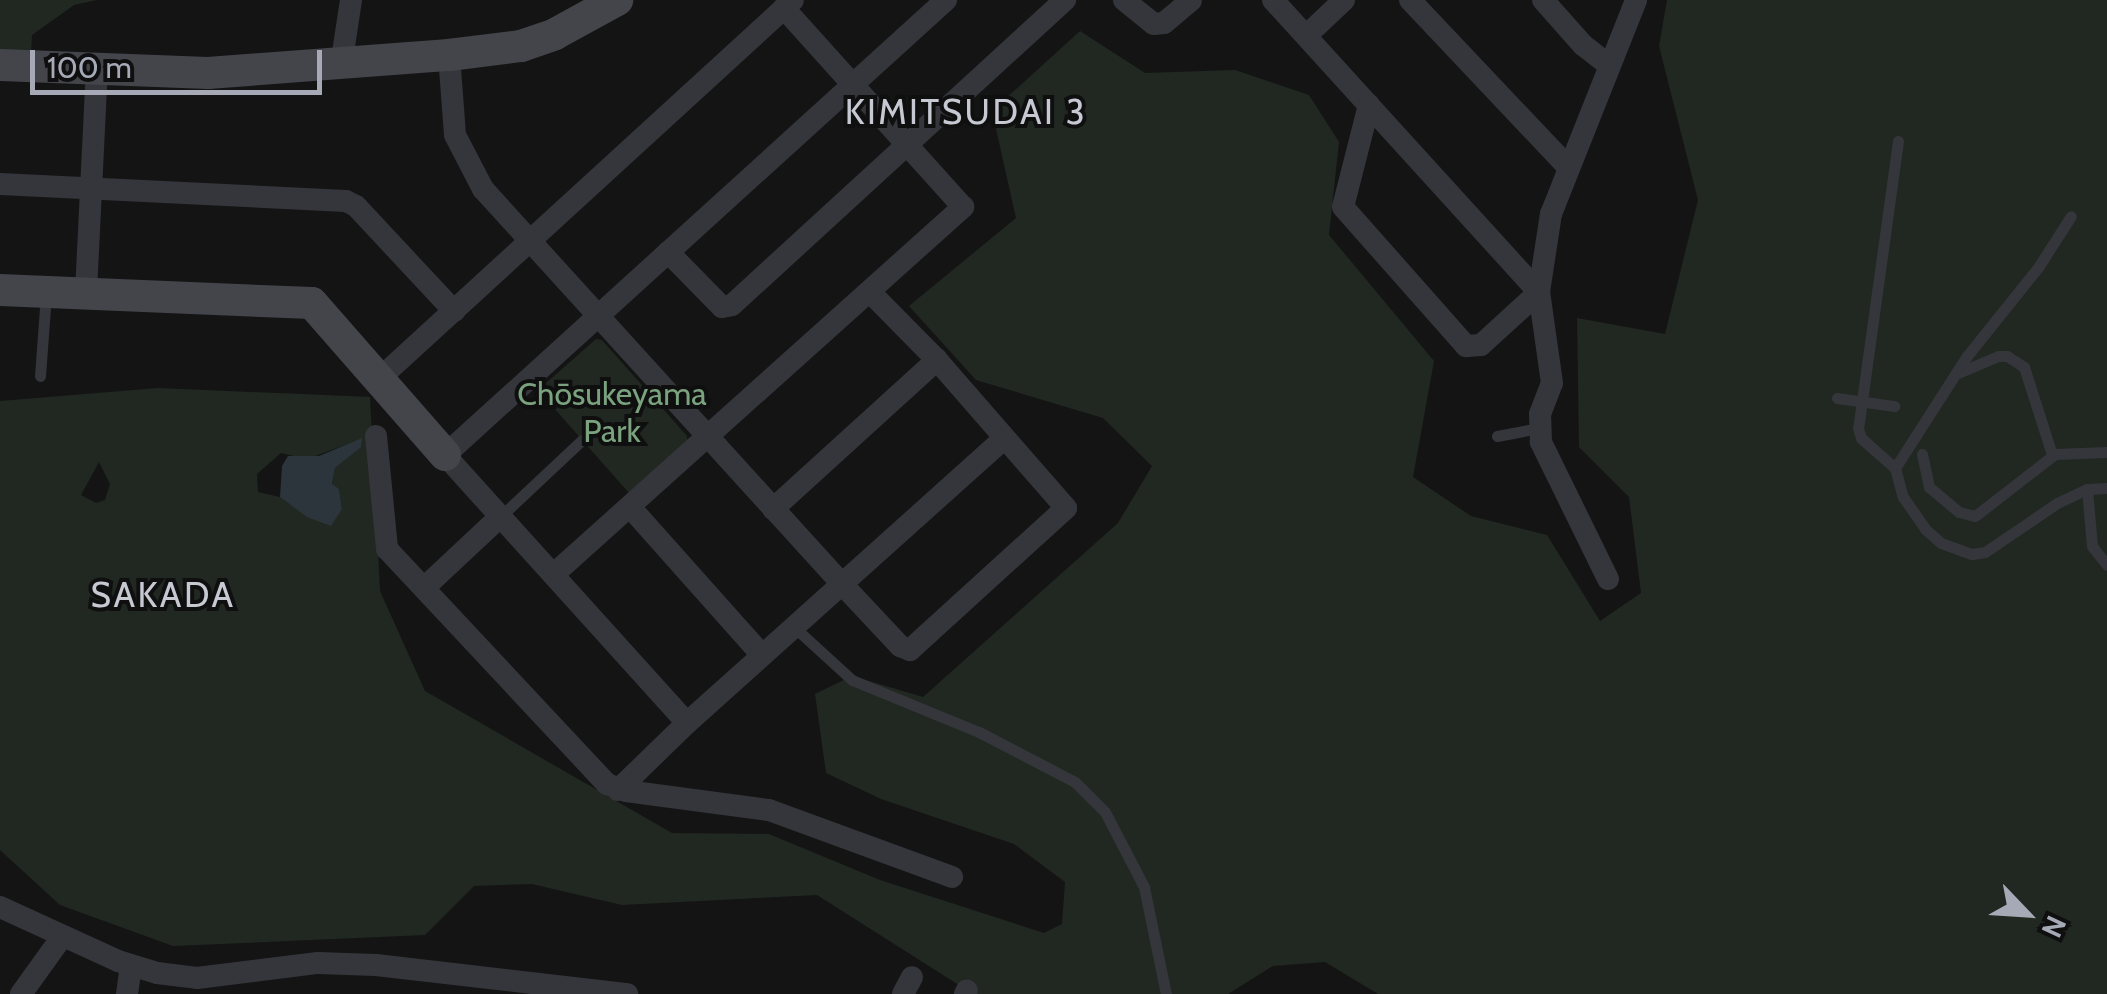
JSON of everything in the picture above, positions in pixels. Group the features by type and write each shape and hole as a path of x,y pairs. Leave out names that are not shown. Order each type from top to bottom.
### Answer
{"street":[{"path":"341,66 351,0"},
{"path":"0,65 208,73 449,55 520,46 555,34 618,0"},
{"path":"445,454 946,0"},
{"path":"668,252 722,306 728,307 1065,0"},
{"path":"1124,0 1154,24 1164,23 1191,0"},
{"path":"1274,0 1539,292"},
{"path":"1307,35 1344,0"},
{"path":"1410,0 1567,166"},
{"path":"1542,0 1583,45 1610,65"},
{"path":"1608,579 1542,442 1539,428 1552,383 1539,292 1551,214 1636,0"},
{"path":"379,379 789,4 963,206 554,574"},
{"path":"449,55 454,135 483,189 532,238 706,437 842,584 900,646 910,650 1066,508 937,360 870,292"},
{"path":"86,292 97,69"},
{"path":"1368,106 1344,207 1466,346 1481,345 1539,292"},
{"path":"0,184 346,201 356,206 454,311"},
{"path":"0,290 312,303 687,723"},
{"path":"773,509 937,360"},
{"path":"376,436 388,548 607,784 618,790 769,810 952,877"},
{"path":"618,790 687,723 1004,439"},
{"path":"630,507 762,655"},
{"path":"425,587 501,516"},
{"path":"0,907 131,965 197,978 318,962 467,985 627,994"},
{"path":"22,994 62,937"},
{"path":"127,994 131,965"}],"lane":[{"path":"1898,141 1862,402 1861,438 1895,468 1903,497 1925,529 1942,543 1972,554 1985,552 2056,503 2087,489 2107,488"},
{"path":"1895,468 1956,374 2040,266 2071,216"},
{"path":"40,376 46,291"},
{"path":"1956,374 1998,356 2017,361 2024,367 2052,455"},
{"path":"1837,398 1894,406"},
{"path":"1498,436 1539,428"},
{"path":"501,516 582,440"},
{"path":"1922,454 1929,487 1968,516 1975,516 2052,455 2107,452"},
{"path":"2087,489 2092,546 2107,565"},
{"path":"2090,516 2107,515"},
{"path":"794,626 852,680 980,732 1075,782 1105,812 1144,887 1166,994"}],"green space":[{"path":"0,0 97,0 74,5 32,35 31,55 0,54"},
{"path":"1667,0 2107,0 2107,994 1378,994 1325,962 1273,966 1228,994 973,994 817,895 622,905 532,884 474,886 425,935 173,946 60,905 0,850 0,401 158,388 370,397 380,591 425,691 672,833 769,834 880,880 1044,933 1062,924 1065,882 1014,844 881,799 826,773 815,694 852,676 923,697 1118,523 1152,466 1103,418 976,380 909,306 1016,218 992,111 1080,31 1145,73 1235,70 1309,95 1339,142 1329,235 1434,361 1413,477 1471,516 1547,535 1600,621 1641,593 1629,497 1579,447 1577,318 1665,334 1698,200 1659,46","holes":["358,440 352,454 335,468 332,485 339,489 342,509 300,511 280,497 258,492 257,474 281,453 307,459","99,462 110,484 105,500 96,503 81,495"]},
{"name":"Chōsukeyama Park","path":"596,339 602,340 687,436 687,441 629,493 538,390"}],"shaded area":[{"path":"362,438 361,447 335,468 332,484 339,489 342,509 331,526 307,517 280,497 282,466 288,456 319,456"}],"district":[{"name":"KIMITSUDAI 3","path":"966,112"},
{"name":"SAKADA","path":"163,595"}]}
